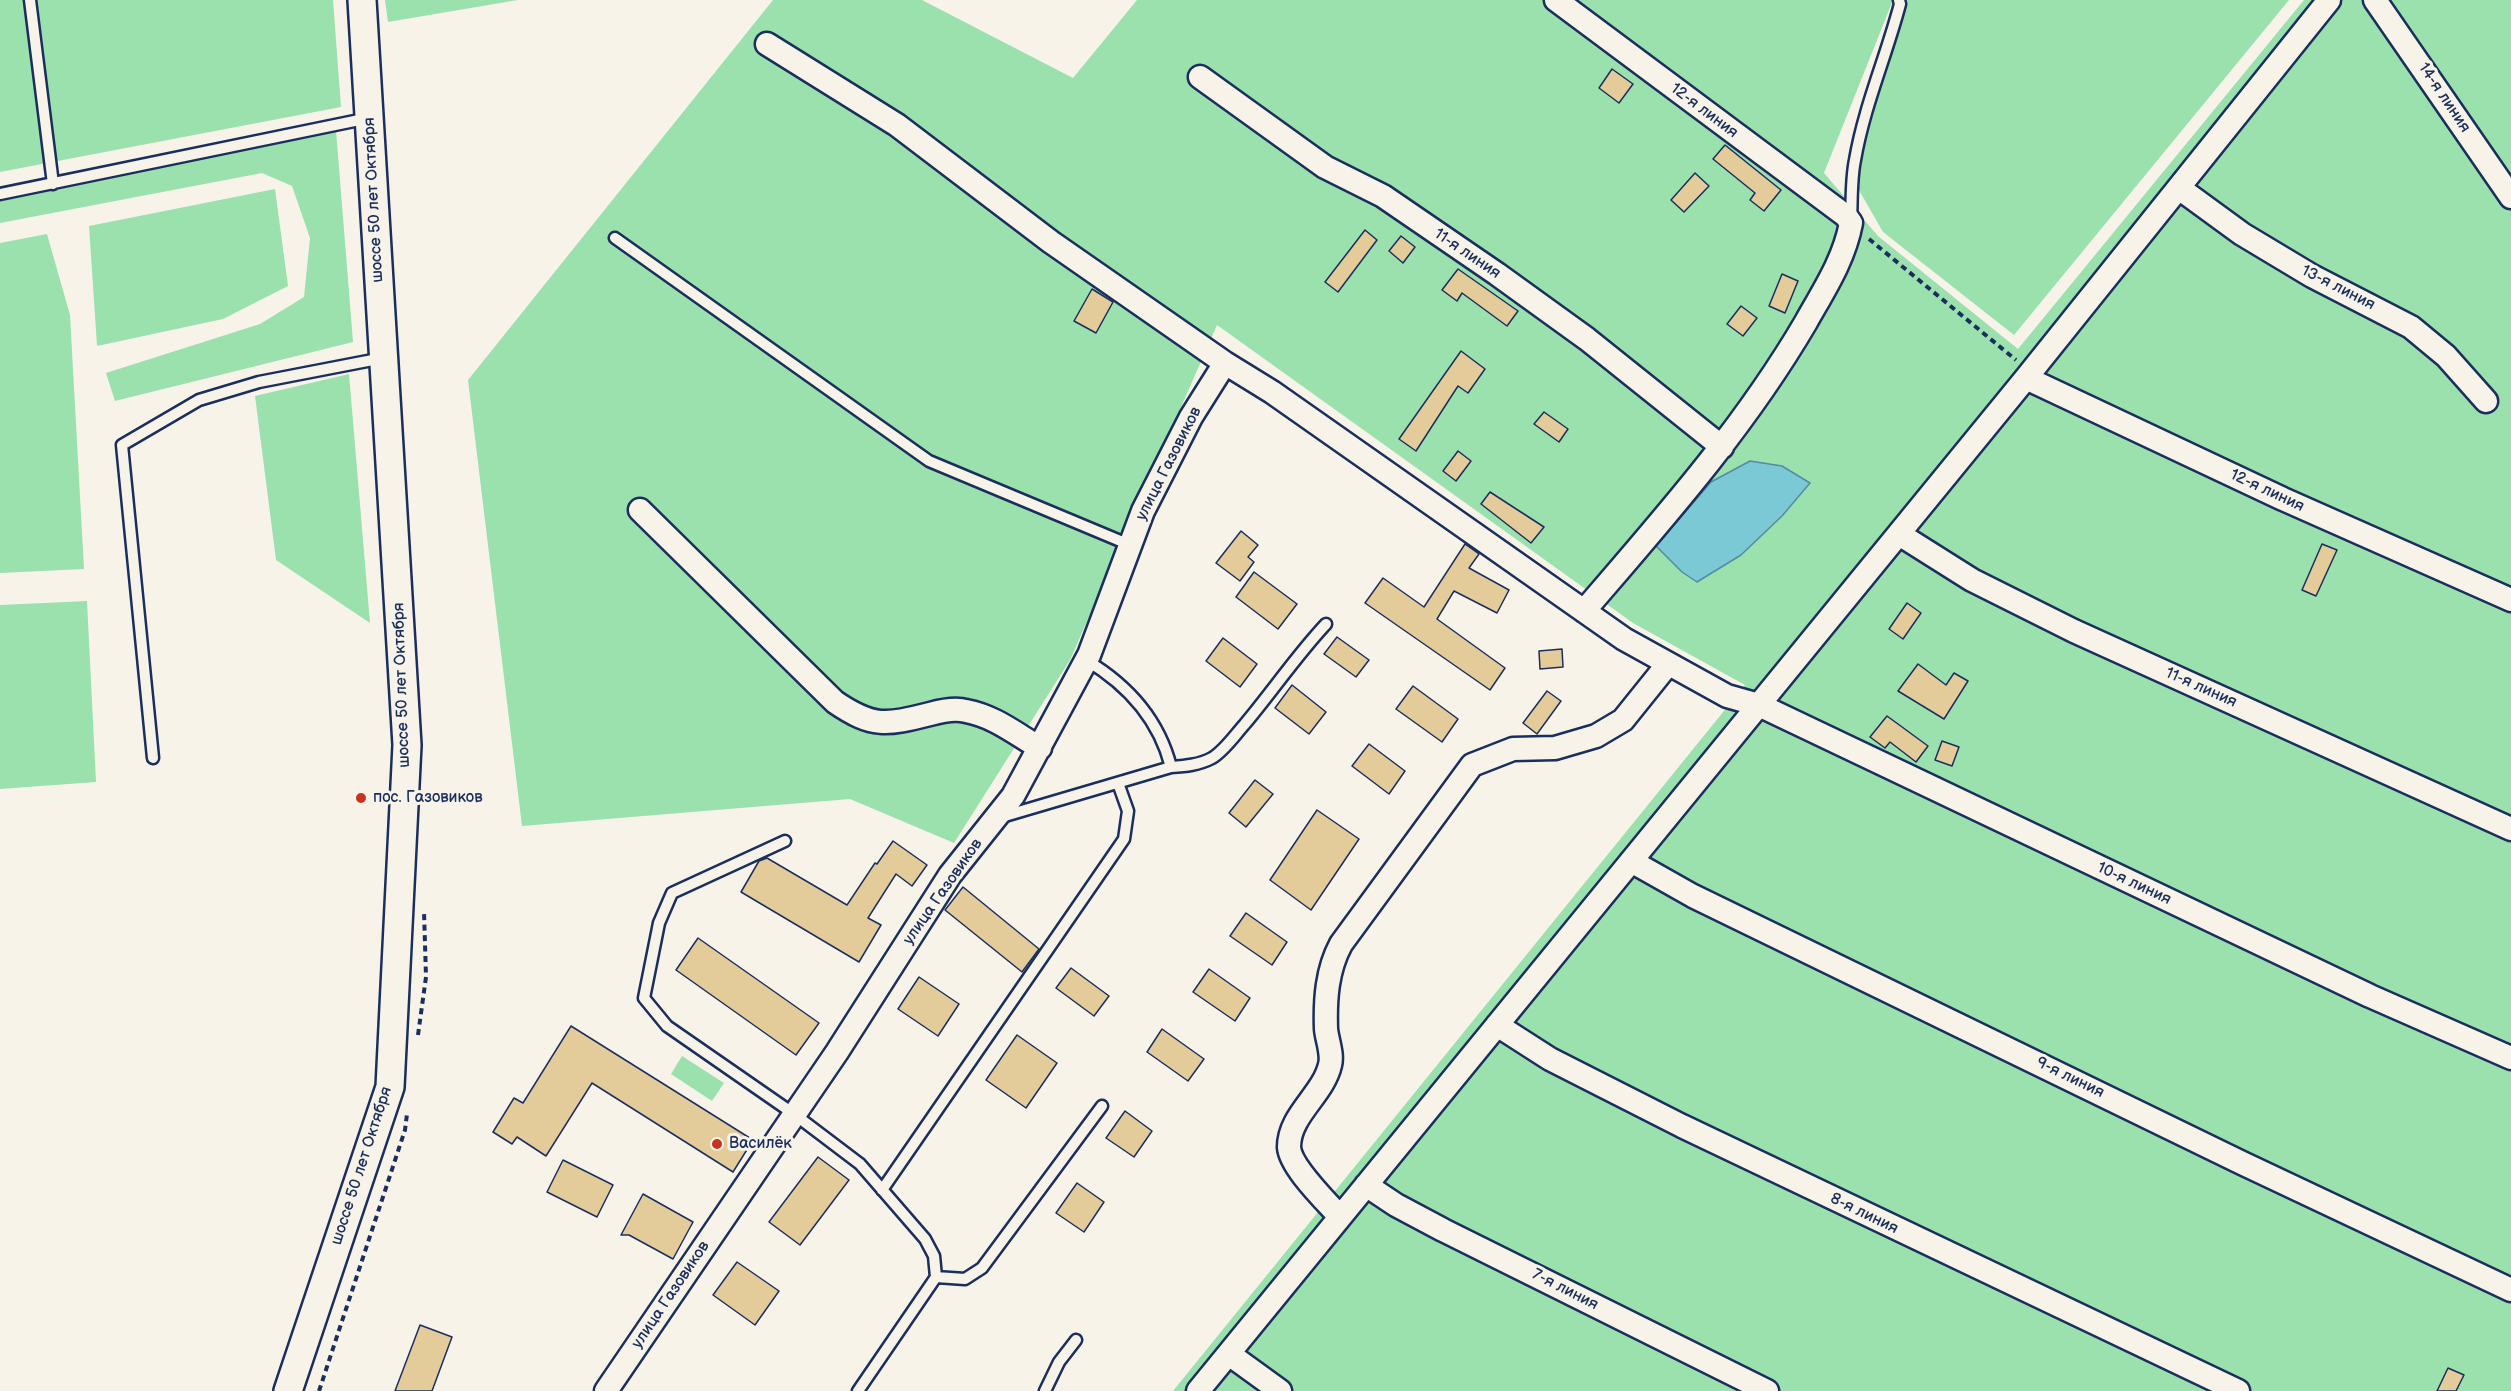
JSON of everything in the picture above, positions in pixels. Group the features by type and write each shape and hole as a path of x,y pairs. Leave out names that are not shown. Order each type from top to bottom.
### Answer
{"street":[{"name":"шоссе 50 лет Октября","path":"288,1391 390,1087 407,745 362,0"},
{"name":"12-я линия","path":"1556,0 1846,216 1851,223"},
{"path":"1198,1391 1899,534 2329,0"},
{"name":"14-я линия","path":"2375,0 2511,197"},
{"name":"10-я линия","path":"767,44 897,125 1051,242 1225,363 1272,392 1624,639 1727,696 1759,705 2370,996 2511,1058"},
{"name":"11-я линия","path":"1200,77 1325,167 1383,196 1497,274 1587,339 1722,447"},
{"name":"13-я линия","path":"2179,188 2242,234 2312,276 2411,327 2446,356 2486,401"},
{"path":"1584,611 1722,447 1788,353 1835,271 1846,246 1851,223"},
{"name":"улица Газовиков","path":"606,1391 794,1114 950,875 1013,796 1086,660 1143,511 1191,417 1225,363"},
{"name":"12-я линия","path":"2028,375 2283,499 2511,600"},
{"path":"640,510 835,702 859,719 885,722 941,711 964,710 989,717 1040,748"},
{"name":"11-я линия","path":"1899,534 1972,580 2074,631 2511,829"},
{"path":"1340,1217 1304,1176 1289,1147 1300,1115 1323,1085 1331,1063 1326,1029 1328,975 1341,944 1472,765 1513,749 1555,748 1596,736 1623,720 1668,664"},
{"name":"9-я линия","path":"1631,861 1693,896 2242,1163 2511,1290"},
{"name":"8-я линия","path":"1497,1025 1550,1059 1682,1126 2238,1391"},
{"name":"7-я линия","path":"1366,1185 1396,1205 1443,1230 1767,1391"},
{"path":"1229,1354 1280,1391"}],"lane":[{"path":"30,0 53,183"},
{"path":"1851,223 1854,161 1866,113 1892,36 1899,0"},
{"path":"0,194 369,118"},
{"path":"615,238 929,461 1130,545"},
{"path":"153,758 122,445 199,400 259,382 384,358"},
{"path":"994,820 1171,767 1193,765 1212,758 1240,729 1305,646 1326,624"},
{"path":"1086,660 1119,683 1142,708 1165,742 1171,767"},
{"path":"882,1190 1124,839 1128,811 1118,783"},
{"path":"785,841 672,893 659,923 644,998 667,1026 794,1114 860,1164 925,1239 934,1257 936,1277 858,1391"},
{"path":"936,1277 964,1279 982,1268 1102,1106"},
{"path":"1046,1391 1059,1362 1076,1340"}],"path":[{"path":"1851,223 2028,375"}],"green space":[{"path":"0,0 333,0 341,107 0,172"},
{"path":"385,0 518,0 388,22"},
{"path":"773,0 922,0 1073,78 1137,0 1893,0 1824,173 1878,236 2018,349 2304,0 2511,0 2511,1391 1173,1391 1745,685 1633,623 1217,325 1070,660 954,843 850,799 522,826 468,380"},
{"path":"1900,0 2289,0 2014,335 1883,232 1856,185 1878,81"},
{"path":"336,130 353,342 115,401 106,373 260,324 304,297 310,238 292,186 262,173 0,223 0,193"},
{"path":"275,189 288,286 223,319 97,346 89,226"},
{"path":"47,234 70,315 84,569 0,573 0,243"},
{"path":"349,374 370,623 276,560 255,396"},
{"path":"87,601 96,782 0,789 0,605"},
{"path":"682,1056 724,1083 712,1101 671,1074"}],"water":[{"path":"1750,461 1782,466 1810,483 1782,516 1741,555 1697,582 1682,572 1656,546 1711,482"}],"building":[{"path":"1612,69 1633,84 1619,103 1599,88"},
{"path":"1725,145 1781,190 1764,211 1750,200 1755,193 1713,159"},
{"path":"1695,173 1709,186 1684,212 1671,200"},
{"path":"1365,230 1377,240 1338,292 1325,282"},
{"path":"1401,236 1415,247 1403,263 1389,251"},
{"path":"1458,269 1518,311 1507,326 1462,293 1457,301 1442,290"},
{"path":"1782,274 1798,281 1785,313 1769,306"},
{"path":"1092,289 1113,302 1096,333 1074,321"},
{"path":"1741,306 1757,318 1743,336 1727,324"},
{"path":"1461,351 1485,369 1468,393 1458,386 1416,451 1399,439"},
{"path":"1544,412 1568,429 1559,442 1534,424"},
{"path":"1458,451 1471,461 1456,481 1443,471"},
{"path":"1490,492 1544,527 1531,543 1481,504"},
{"path":"1241,531 1258,545 1248,557 1254,562 1240,581 1216,563"},
{"path":"1465,544 1479,554 1469,568 1509,590 1497,613 1454,591 1437,619 1505,668 1490,690 1365,603 1383,578 1424,607"},
{"path":"2322,544 2337,550 2316,596 2302,590"},
{"path":"1254,572 1297,604 1278,629 1236,597"},
{"path":"1907,603 1921,613 1903,639 1889,629"},
{"path":"1337,637 1369,660 1356,677 1324,654"},
{"path":"1223,638 1257,664 1240,687 1206,661"},
{"path":"1562,649 1563,667 1540,669 1539,651"},
{"path":"1918,664 1946,685 1954,673 1968,681 1944,719 1898,691"},
{"path":"1292,685 1326,712 1309,734 1275,708"},
{"path":"1413,686 1458,719 1442,742 1396,709"},
{"path":"1547,691 1561,701 1537,734 1523,723"},
{"path":"1887,716 1928,746 1916,762 1890,742 1885,748 1870,737"},
{"path":"1942,741 1959,747 1952,766 1935,760"},
{"path":"1369,744 1405,771 1389,794 1352,766"},
{"path":"1255,780 1273,794 1246,827 1229,813"},
{"path":"1317,810 1359,839 1311,910 1270,880"},
{"path":"893,841 927,865 912,886 896,874 868,918 881,925 859,962 741,892 759,861 767,858 847,905"},
{"path":"963,887 1039,949 1022,972 945,910"},
{"path":"1246,913 1287,942 1272,965 1230,936"},
{"path":"698,938 819,1023 796,1055 676,970"},
{"path":"1071,968 1109,996 1094,1016 1056,988"},
{"path":"1209,969 1250,998 1235,1021 1193,992"},
{"path":"919,977 959,1004 938,1036 898,1009"},
{"path":"571,1026 753,1140 733,1172 592,1083 546,1156 517,1137 512,1144 493,1132 514,1098 523,1103"},
{"path":"1162,1029 1204,1059 1188,1081 1147,1052"},
{"path":"1017,1035 1057,1063 1026,1108 986,1080"},
{"path":"1125,1111 1152,1131 1134,1157 1106,1138"},
{"path":"818,1157 849,1180 800,1245 769,1222"},
{"path":"563,1160 613,1185 597,1217 547,1192"},
{"path":"1077,1183 1104,1202 1084,1232 1056,1213"},
{"path":"643,1194 693,1222 673,1259 629,1235 621,1235"},
{"path":"737,1262 779,1291 755,1325 713,1295"},
{"path":"420,1325 452,1337 432,1391 395,1391"},
{"path":"2448,1368 2464,1375 2456,1391 2437,1391"}],"place":[{"name":"пос. Газовиков","path":"361,798"},
{"name":"Василёк","path":"717,1144"}]}
